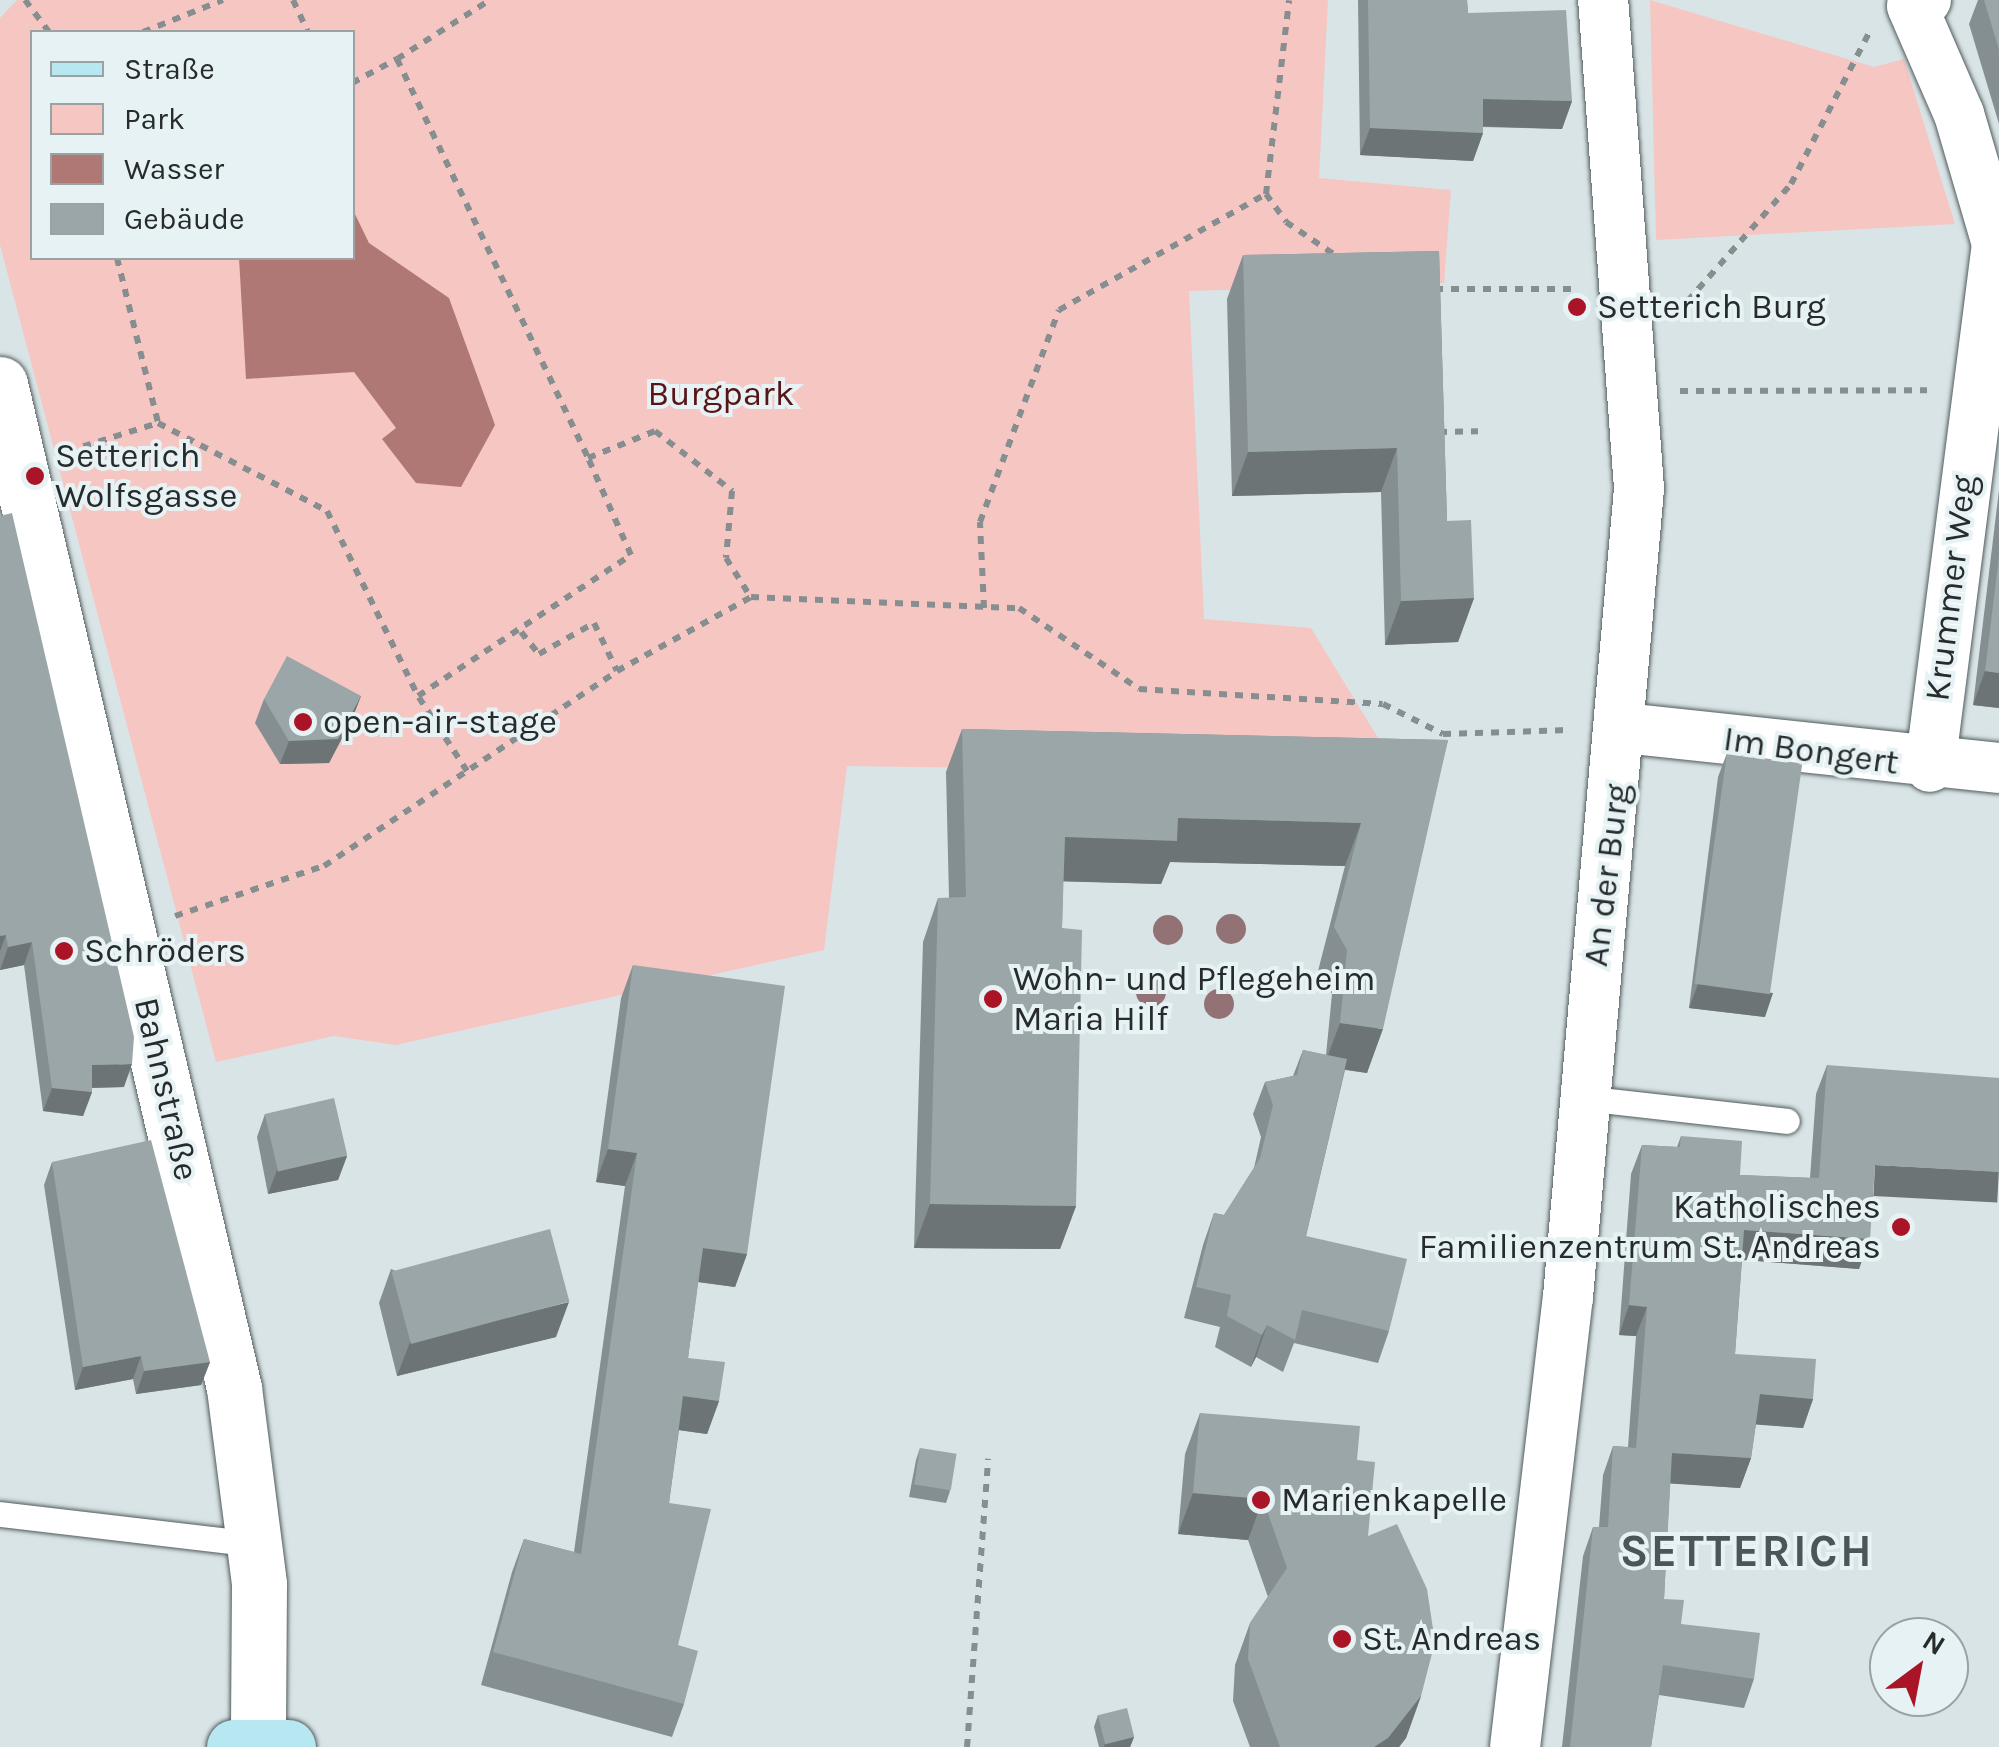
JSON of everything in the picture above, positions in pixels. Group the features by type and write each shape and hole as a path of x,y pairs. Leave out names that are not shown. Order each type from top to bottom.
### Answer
{"street":[{"name":"An der Burg","path":"1516,1747 1624,728 1639,488 1620,306 1603,0"},
{"name":"Krummer Weg","path":"1919,3 1960,114 1997,244 1930,767"},
{"name":"Bahnstraße","path":"0,384 234,1388 254,1544 260,1746"},
{"name":"Im Bongert","path":"1624,728 1930,767 1999,768"}],"lane":[{"path":"1584,1098 1787,1121"},
{"path":"0,1514 254,1544"}],"path":[{"path":"26,0 48,30"},
{"path":"148,30 223,0"},
{"path":"293,0 307,30"},
{"path":"355,81 490,0"},
{"path":"1288,0 1266,194 1286,222 1349,262"},
{"path":"1418,289 1620,306 1674,318 1790,184 1870,30 1919,3"},
{"path":"396,59 631,555 521,632 418,696"},
{"path":"984,608 980,522 1058,310 1266,194"},
{"path":"117,260 158,422"},
{"path":"1628,391 1976,390"},
{"path":"19,466 158,422 326,512 418,696 467,772"},
{"path":"1427,432 1478,430"},
{"path":"588,458 655,431 732,491 726,558 751,596"},
{"path":"130,932 324,866 617,671 751,596 1019,608 1139,690 1383,704 1443,734 1624,728"},
{"path":"521,632 539,654 594,622 617,671"},
{"path":"967,1747 988,1459"}],"green space":[{"name":"Burgpark","path":"17,0 1328,0 1319,178 1451,190 1444,283 1189,291 1204,619 1311,628 1400,774 847,766 824,950 396,1045 334,1036 216,1062 0,245 0,18"},
{"path":"1650,0 1874,67 1904,59 1955,224 1656,240"}],"water":[{"path":"355,214 369,243 449,298 495,425 461,487 416,483 382,439 396,428 354,372 246,379 239,260 355,260"}],"building":[{"path":"1368,0 1467,0 1468,13 1566,10 1572,101 1483,99 1483,133 1370,128"},
{"path":"1984,0 1999,0 1999,50"},
{"path":"1439,251 1447,521 1471,520 1474,598 1401,601 1397,448 1248,452 1243,255"},
{"path":"12,513 134,1037 132,1064 92,1065 92,1092 52,1088 32,942 8,947 6,935 0,936 0,516"},
{"path":"1999,556 1999,673 1985,671"},
{"path":"287,656 361,696 338,739 289,741 264,699"},
{"name":"Wohn- und Pflegeheim Maria Hilf","path":"962,729 1448,740 1383,1029 1340,1023 1347,950 1334,927 1361,823 1178,818 1177,841 1065,837 1062,928 1082,930 1076,1206 930,1204 938,898 966,897"},
{"path":"1727,753 1802,764 1770,994 1695,984"},
{"path":"633,965 785,986 747,1254 703,1248 688,1358 725,1362 719,1401 683,1396 669,1503 711,1509 678,1645 698,1651 684,1704 493,1652 524,1539 581,1554 637,1153 608,1149"},
{"path":"1303,1050 1347,1059 1306,1236 1407,1259 1389,1331 1302,1310 1295,1340 1267,1325 1262,1335 1227,1316 1231,1295 1196,1287 1214,1213 1224,1215 1260,1158 1273,1105 1265,1082 1297,1075"},
{"path":"1827,1065 1999,1078 1999,1172 1875,1165 1870,1239 1744,1230 1735,1354 1816,1359 1813,1399 1760,1394 1751,1458 1672,1453 1664,1599 1684,1600 1681,1624 1760,1633 1754,1679 1663,1665 1651,1747 1570,1747 1593,1527 1608,1527 1613,1446 1636,1448 1647,1307 1629,1305 1642,1145 1680,1147 1681,1136 1742,1141 1740,1175 1819,1178"},
{"path":"334,1098 347,1155 278,1171 265,1114"},
{"path":"151,1140 210,1362 144,1371 141,1356 83,1367 52,1162"},
{"path":"550,1229 569,1301 411,1344 392,1271"},
{"path":"1200,1413 1360,1426 1357,1460 1375,1462 1368,1536 1397,1524 1427,1589 1435,1642 1421,1696 1388,1738 1374,1747 1280,1747 1248,1659 1250,1623 1287,1568 1263,1499 1193,1493"},
{"path":"920,1448 957,1454 951,1490 914,1485"},
{"path":"1127,1708 1134,1737 1105,1744 1098,1715"}],"place":[{"name":"Setterich Burg","path":"1577,307"},
{"name":"Setterich Wolfsgasse","path":"35,476"},
{"name":"open-air-stage","path":"303,722"},
{"name":"Schröders","path":"64,951"},
{"name":"Wohn- und Pflegeheim Maria Hilf","path":"993,999"},
{"name":"Katholisches Familienzentrum St. Andreas","path":"1901,1227"},
{"name":"Marienkapelle","path":"1261,1500"},
{"name":"St. Andreas","path":"1342,1639"}],"district":[{"name":"SETTERICH","path":"1747,1552"}]}
